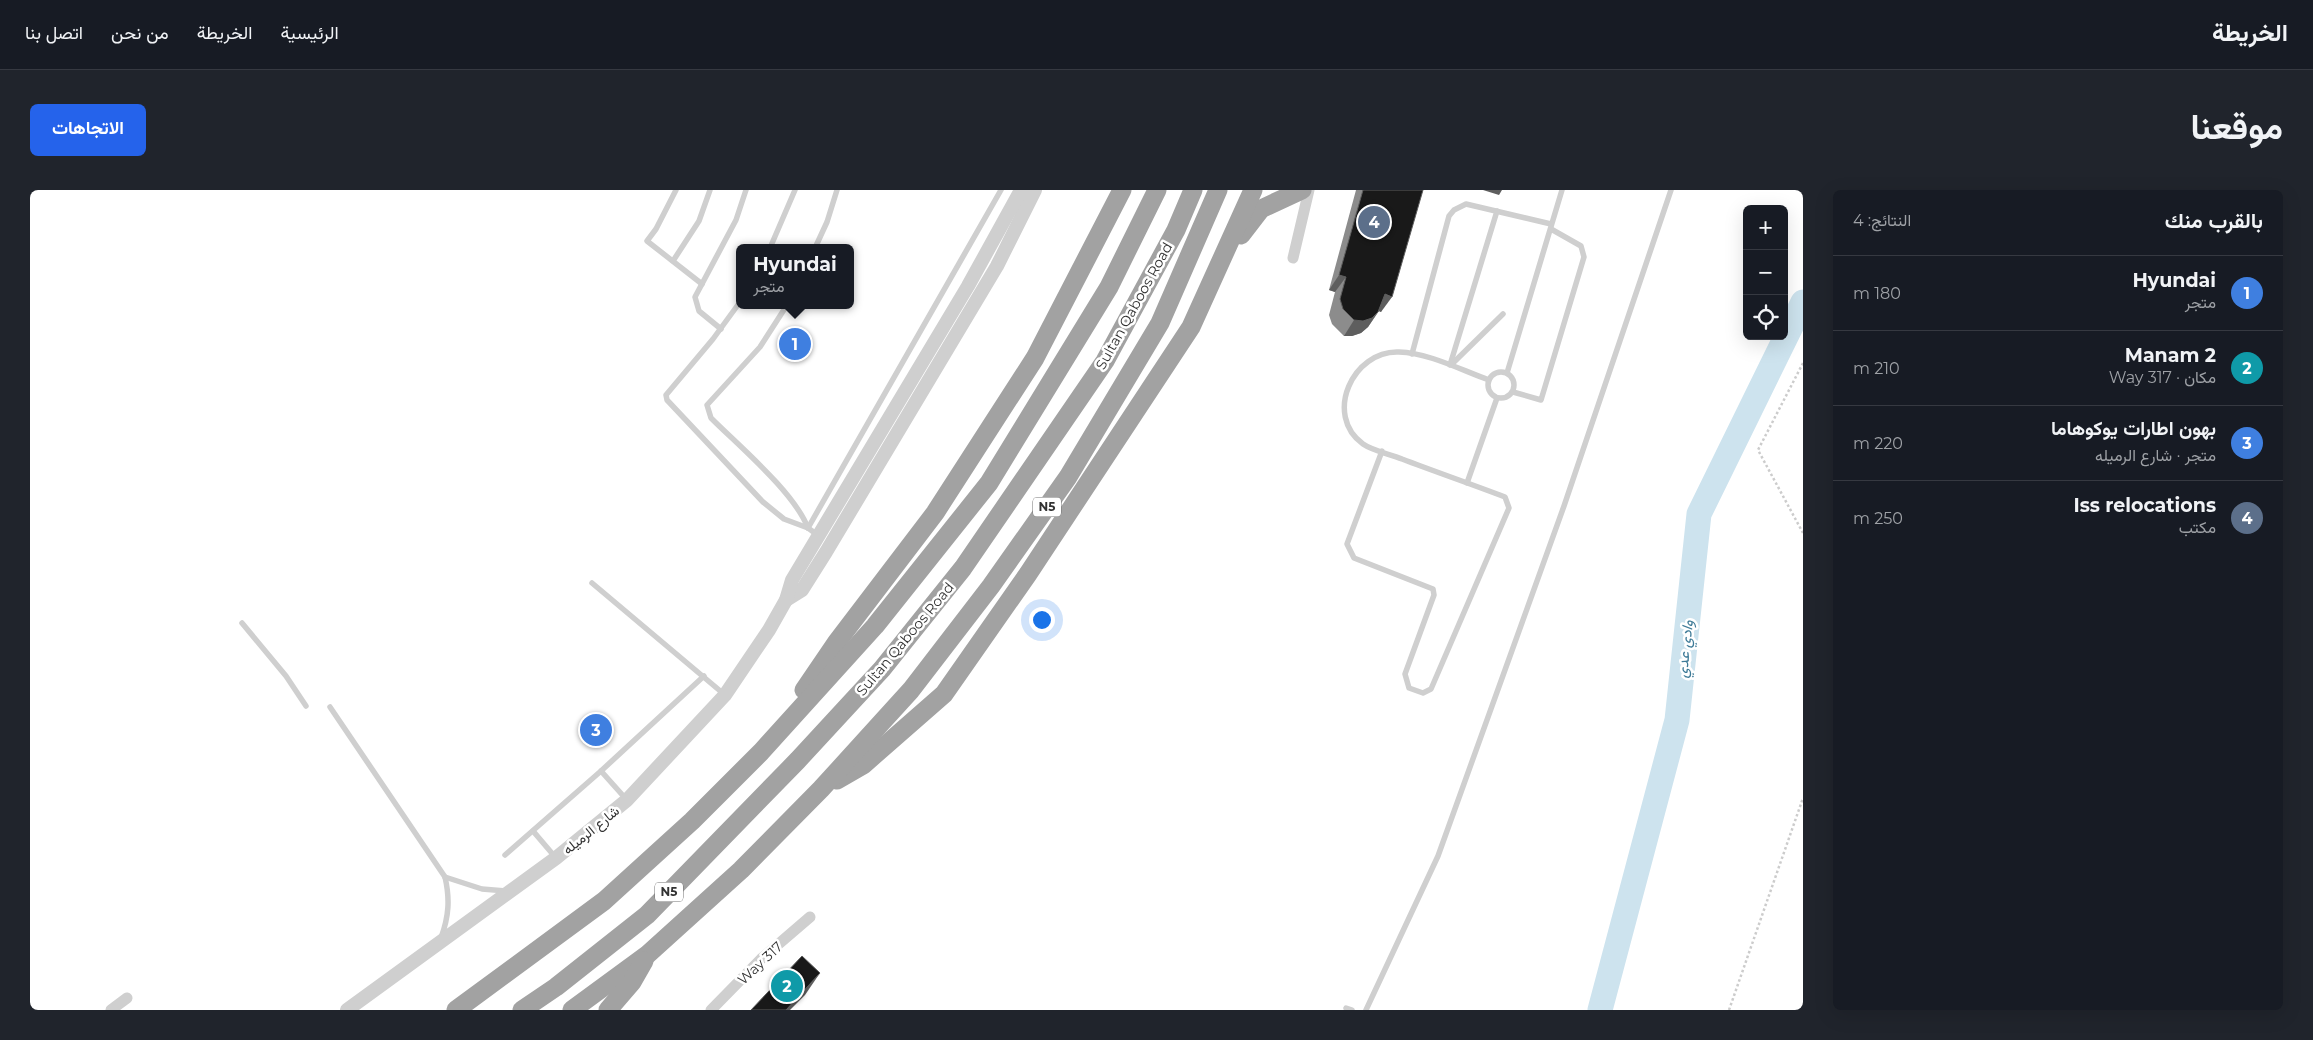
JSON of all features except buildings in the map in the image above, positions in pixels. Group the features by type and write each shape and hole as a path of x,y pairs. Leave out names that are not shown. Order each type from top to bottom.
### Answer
{"highway":[{"path":"761,752 836,643 936,513 1035,358 1122,190"},
{"path":"456,1010 604,901 692,821 761,752 875,626 989,484 1109,287 1157,190"},
{"name":"Sultan Qaboos Road","path":"524,1009 556,987 647,915 798,760 882,668 963,568 1105,361 1176,230 1193,190"},
{"name":"Sultan Qaboos Road","path":"572,1010 647,955 741,870 821,789 911,690 991,586 1068,477 1160,323 1218,190"},
{"path":"821,789 863,765 944,694 1038,558 1191,327 1253,190"},
{"path":"1219,267 1261,209 1302,190"},
{"path":"608,1010 632,982 647,955"}],"street":[{"path":"786,600 792,580 814,532 968,286 1021,190"},
{"path":"1010,239 1027,190"},
{"path":"786,600 802,590 826,552 1010,239 1035,190"},
{"path":"1293,258 1309,190"},
{"name":"شارع الرميله","path":"347,1010 556,858 627,800 725,695 769,630 786,600"},
{"name":"Way 317","path":"711,1010 761,959 810,917"},
{"path":"111,1010 127,998"}],"lane":[{"path":"676,190 656,228 646,241 702,284"},
{"path":"673,262 699,222 710,190"},
{"path":"721,328 699,311 695,297 736,220 746,190"},
{"path":"772,244 794,190"},
{"path":"817,244 827,222 837,190"},
{"path":"814,532 1001,190"},
{"path":"1507,373 1494,374 1489,380 1488,389 1497,398 1506,398 1513,392 1514,384 1507,373 1562,190"},
{"path":"1366,1010 1438,856 1564,506 1670,190"},
{"path":"1412,354 1450,216 1454,210 1466,204 1551,227 1581,246 1584,257 1540,400 1513,392"},
{"path":"1450,365 1497,211"},
{"path":"736,307 666,395 667,400 763,502 784,519 814,532"},
{"path":"784,309 760,346 707,405 711,418 790,498 814,532"},
{"path":"1450,365 1503,314"},
{"path":"1382,451 1347,544 1354,558 1430,586 1434,590 1405,674 1409,688 1418,692 1431,689 1509,508 1505,497 1364,444 1348,423 1345,398 1348,385 1354,374 1374,357 1386,353 1412,354 1450,365 1489,380"},
{"path":"1467,483 1497,398"},
{"path":"592,583 725,695"},
{"path":"242,623 286,676 306,706"},
{"path":"505,855 601,771 704,676"},
{"path":"330,707 445,876 449,896 447,921 440,941"},
{"path":"601,771 627,800"},
{"path":"533,831 556,858"},
{"path":"445,876 482,889 509,891"}],"path":[{"path":"1803,363 1758,450 1803,534"},
{"path":"1728,1010 1803,798"}],"waterway":[{"name":"وادي عدي","path":"1600,1010 1677,720 1699,514 1803,302"}],"place":[{"name":"Iss relocations","path":"1374,222"},
{"name":"Hyundai","path":"795,344"},
{"name":"بهون اطارات يوكوهاما","path":"596,730"},
{"name":"Manam 2","path":"787,986"}]}
